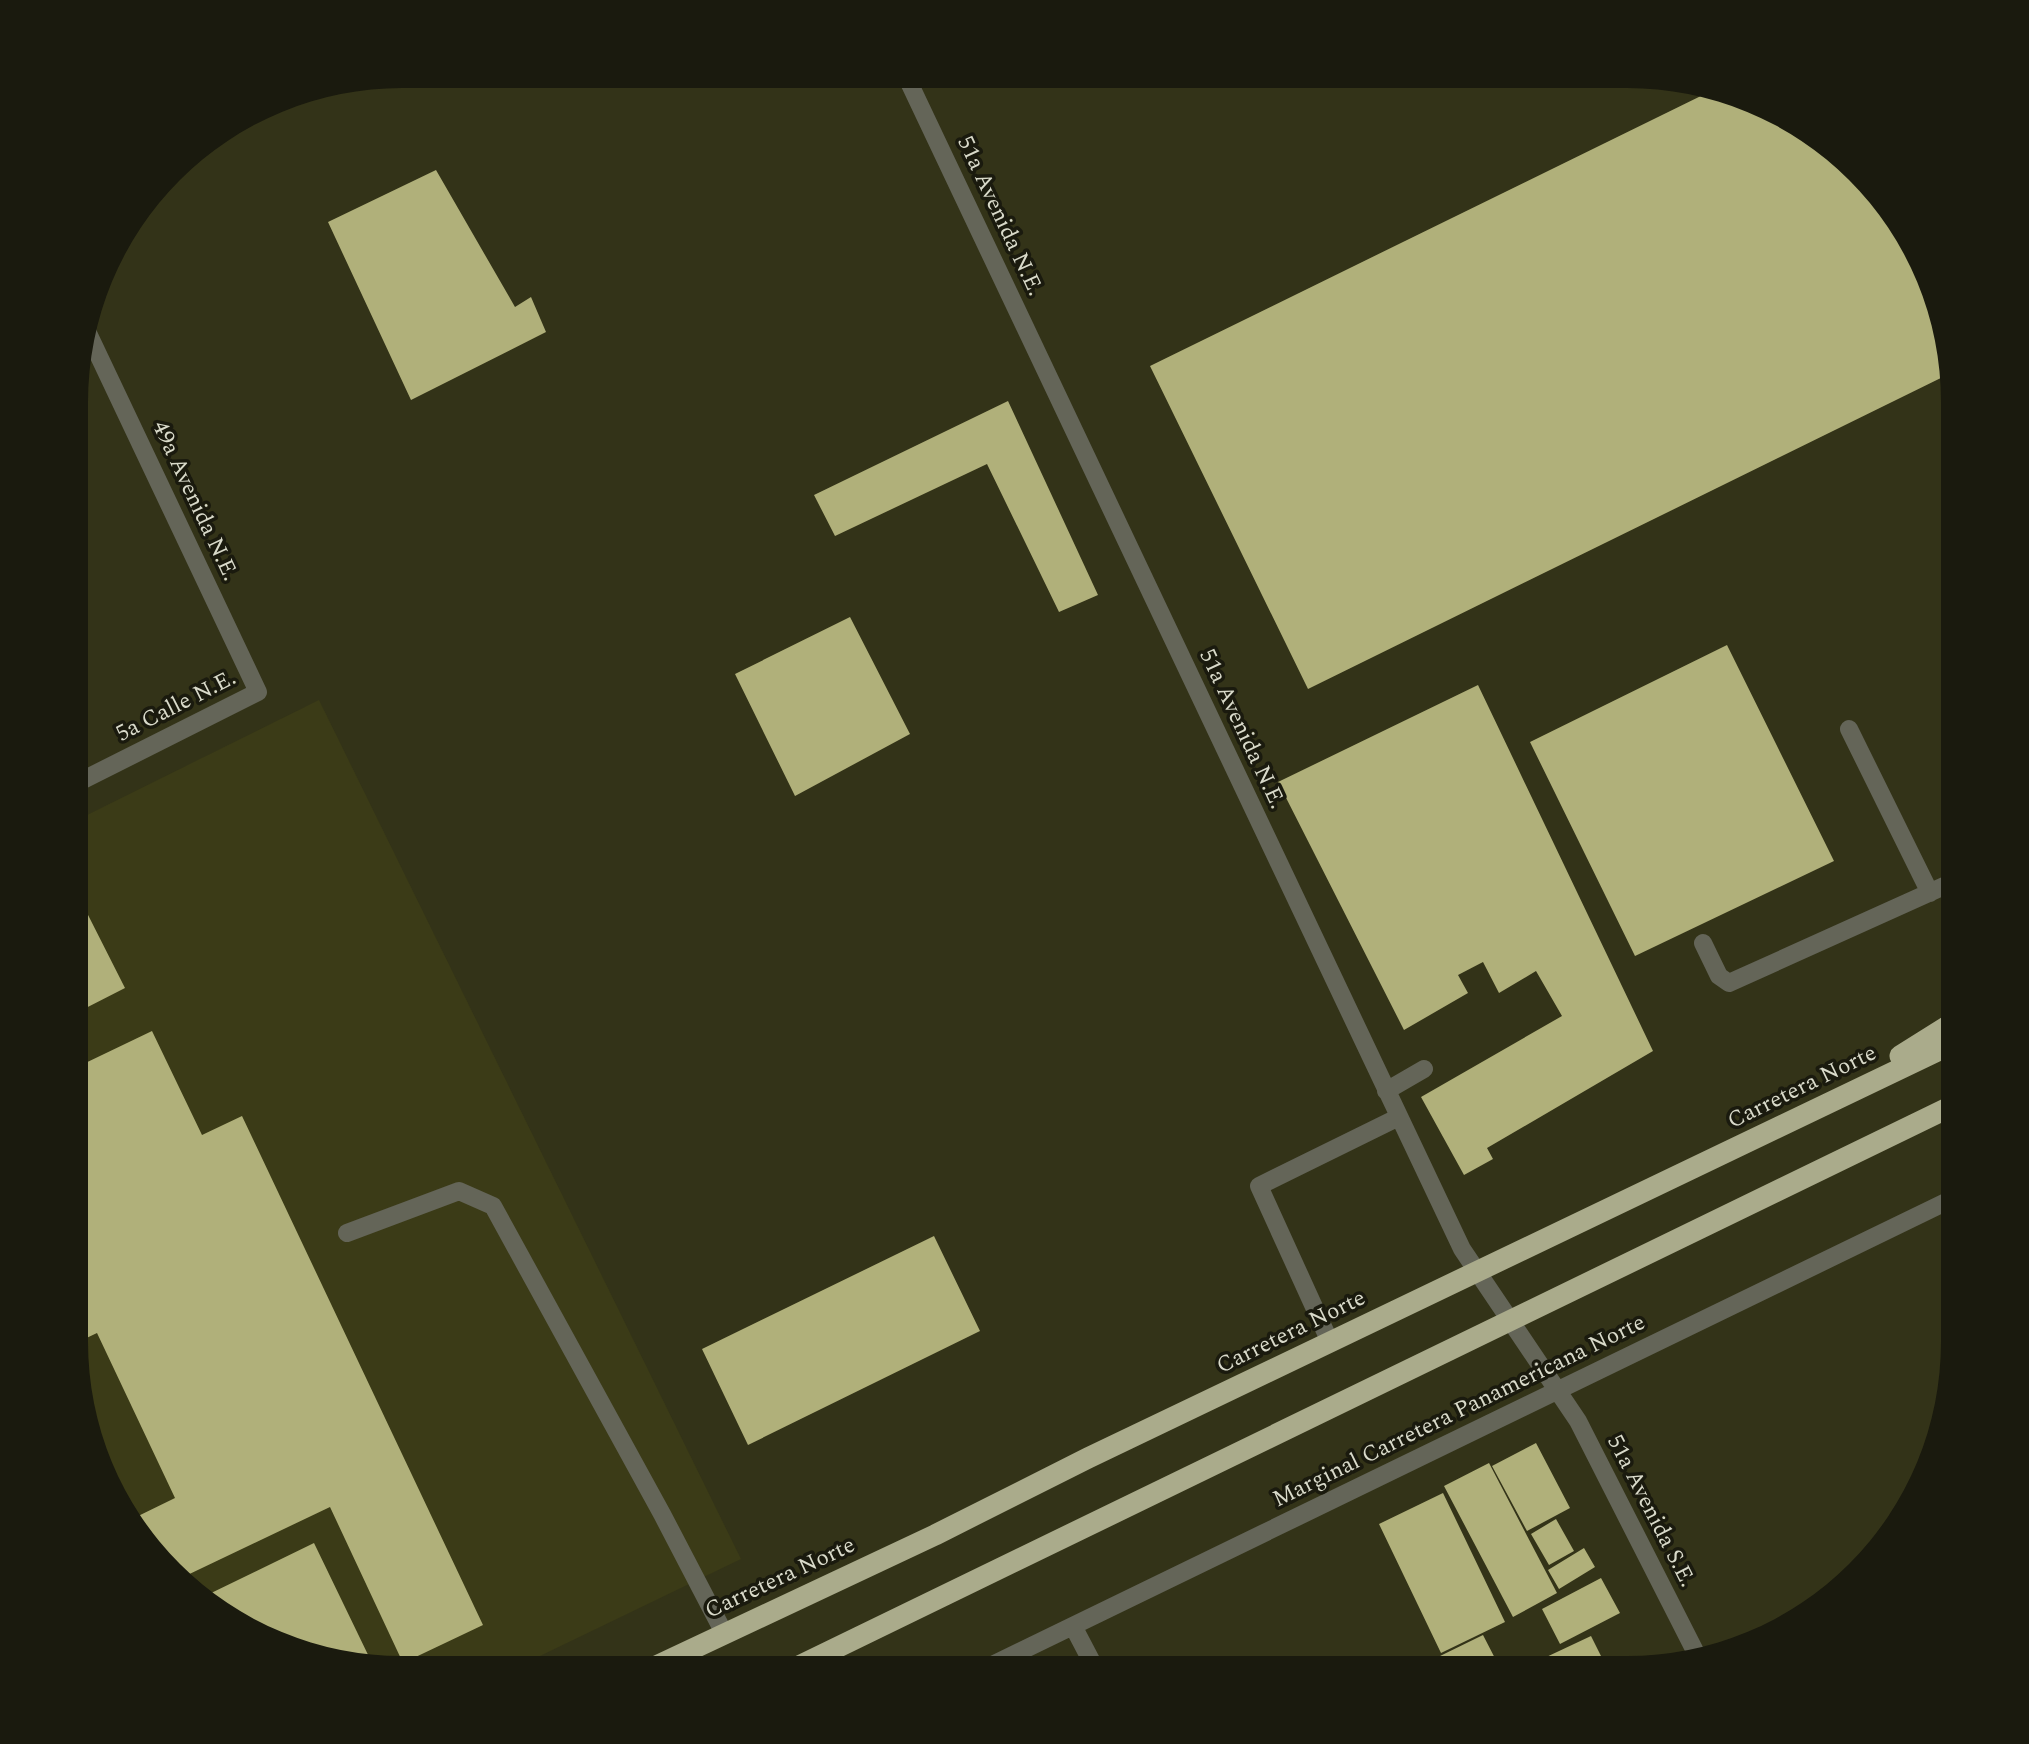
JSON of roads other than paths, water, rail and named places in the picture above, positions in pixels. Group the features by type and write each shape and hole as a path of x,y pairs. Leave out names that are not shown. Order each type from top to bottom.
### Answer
{"highway":[{"path":"1818,1108 1941,1029"},
{"name":"Carretera Norte","path":"677,1656 935,1535 1088,1458 1941,1049"},
{"path":"818,1656 1941,1111"}],"street":[{"name":"51a Avenida N.E.","path":"912,88 1462,1249 1557,1390"},
{"name":"49a Avenida N.E.","path":"93,344 258,692"},
{"name":"5a Calle N.E.","path":"88,777 258,692"},
{"path":"1849,729 1930,892"},
{"path":"1703,943 1719,976 1729,983 1941,887"},
{"path":"1386,1091 1424,1069"},
{"path":"1330,1342 1258,1186 1398,1116"},
{"path":"347,1233 459,1191 493,1206 724,1633"},
{"name":"Marginal Carretera Panamericana Norte","path":"1011,1656 1941,1204"},
{"name":"51a Avenida S.E.","path":"1557,1390 1578,1421 1694,1649"},
{"path":"1073,1626 1089,1656"}]}
